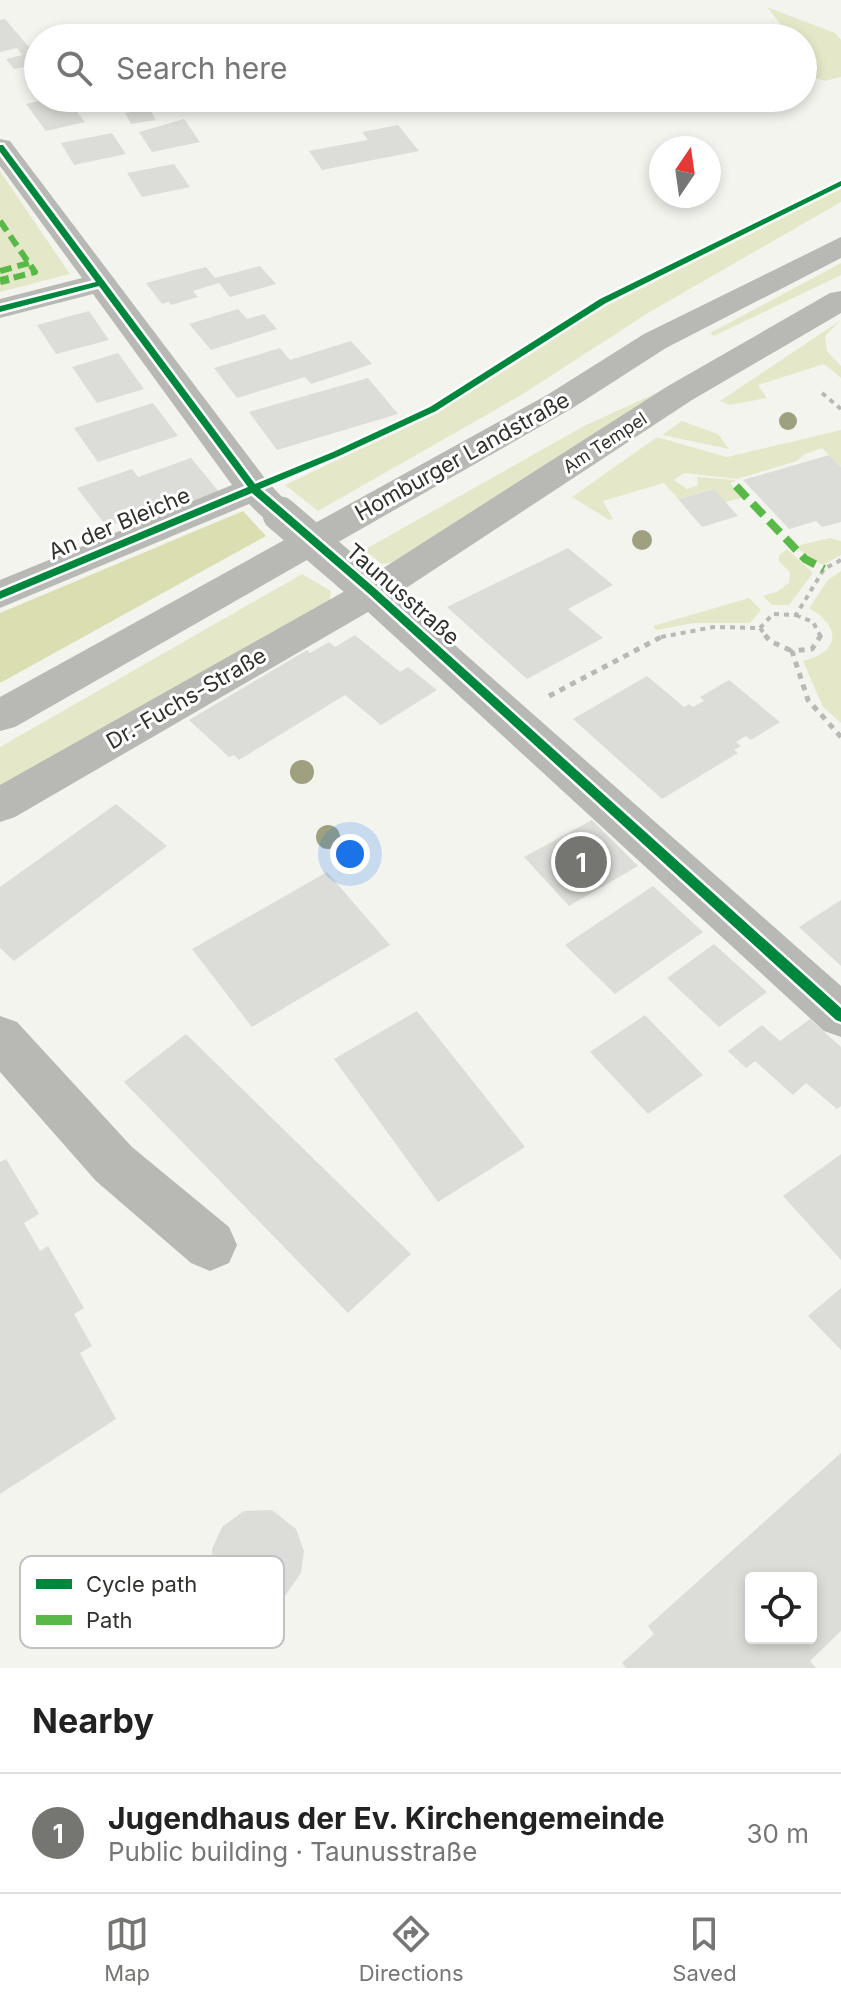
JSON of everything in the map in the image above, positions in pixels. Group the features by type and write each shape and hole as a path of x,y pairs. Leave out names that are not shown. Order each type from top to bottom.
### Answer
{"street":[{"name":"Taunusstraße","path":"0,147 267,501 366,586 841,1016"},
{"path":"655,341 724,290 841,221"},
{"name":"Homburger Landstraße","path":"0,716 559,402 655,341 841,246"},
{"path":"0,309 100,283"},
{"path":"559,402 636,381 841,284"},
{"name":"Am Tempel","path":"366,586 680,393 841,300"},
{"name":"An der Bleiche","path":"0,595 267,501"},
{"name":"Dr.-Fuchs-Straße","path":"0,805 366,586"},
{"path":"0,1037 114,1164 210,1245"}],"path":[{"path":"267,501 433,409 603,301 841,183"},
{"path":"822,393 841,409"},
{"path":"796,615 824,569 841,560"},
{"path":"497,704 516,692 536,703 665,635 714,627 760,628 773,614 796,615 813,622 822,636 812,649 792,651 770,641 760,628"},
{"path":"792,651 796,674 815,715 841,737"}],"green space":[{"path":"767,7 811,24 780,24"},
{"path":"817,26 835,33 841,40 841,77 825,81 817,78"},
{"path":"0,171 70,274 0,292"},
{"path":"841,184 841,202 648,313 523,394 318,511 285,485 422,419 598,309"},
{"path":"841,263 841,275 714,336 710,333"},
{"path":"841,320 825,336 827,351 841,366 841,378 824,364 758,385 767,398 730,405 720,401"},
{"path":"680,382 397,562 382,564 364,550 584,426"},
{"path":"682,421 718,434 729,449 662,435"},
{"path":"841,430 841,467 822,448 805,454 797,461 737,479 684,473 674,480 687,489 698,485 697,477 734,480 730,483 742,498 725,502 713,489 678,499 664,483 603,501 613,519 609,520 572,497 657,437 727,457"},
{"path":"243,511 266,536 0,683 0,613"},
{"path":"830,538 841,541 841,555 823,565 806,556 796,546"},
{"path":"787,549 813,573 789,605 772,605 763,596 789,583 790,572 779,562 779,555"},
{"path":"841,571 841,723 823,707 803,661 815,657 830,645 831,630 809,608 828,580"},
{"path":"302,574 331,591 329,604 0,788 0,747"},
{"path":"749,598 761,610 750,623 694,623 656,630 653,626"}],"building":[{"path":"5,19 24,41 24,67 14,69 6,59 22,55 17,48 0,52 0,20"},
{"path":"32,112 77,112 85,122 46,131"},
{"path":"152,112 156,120 131,124 125,113"},
{"path":"184,119 200,142 152,152 139,132"},
{"path":"398,125 419,151 322,170 309,151 368,140 362,132"},
{"path":"112,133 126,154 74,165 61,143"},
{"path":"174,164 190,187 142,197 127,173"},
{"path":"260,266 276,284 230,297 219,283 193,291 198,297 171,305 169,302 162,304 146,283 206,267 215,278"},
{"path":"238,309 247,319 264,314 277,329 211,350 189,324"},
{"path":"89,311 109,340 56,354 37,325"},
{"path":"351,341 372,364 311,384 305,377 237,398 214,368 280,348 290,360"},
{"path":"118,353 144,389 97,403 72,367"},
{"path":"368,378 398,414 277,450 249,412"},
{"path":"153,403 178,436 98,462 74,428"},
{"path":"829,455 841,467 841,522 822,527 816,521 789,529 743,480"},
{"path":"191,458 220,493 168,513 163,506 107,527 77,488 132,469 138,477"},
{"path":"714,489 738,516 702,527 678,499"},
{"path":"568,548 613,585 568,609 603,638 527,679 447,607"},
{"path":"355,635 400,672 408,667 437,690 381,725 345,695 239,760 234,755 229,757 189,720 307,650 310,653 329,642 335,647"},
{"path":"647,676 684,707 689,704 693,707 704,701 700,697 729,680 780,722 751,740 746,736 736,742 741,746 734,750 738,753 662,799 573,719"},
{"path":"116,804 167,846 14,961 0,948 0,887"},
{"path":"592,820 638,866 569,906 524,857"},
{"path":"327,872 390,945 252,1027 192,949"},
{"path":"653,886 703,932 615,994 565,945"},
{"path":"841,900 841,966 799,927"},
{"path":"714,944 767,992 719,1027 667,978"},
{"path":"417,1011 525,1147 438,1202 334,1059"},
{"path":"645,1015 703,1075 648,1114 590,1052"},
{"path":"810,1019 841,1047 841,1106 837,1109 806,1083 793,1095 755,1061 746,1068 728,1051 762,1025 780,1041"},
{"path":"186,1034 411,1254 348,1313 124,1082"},
{"path":"841,1154 841,1260 783,1196"},
{"path":"6,1159 39,1214 24,1223 40,1251 48,1246 84,1308 74,1314 92,1346 80,1353 116,1419 0,1494 0,1162"},
{"path":"841,1288 841,1350 808,1316"},
{"path":"841,1453 841,1631 810,1661 816,1668 626,1668 622,1663 654,1634 648,1626"},
{"path":"272,1510 296,1529 304,1551 301,1573 284,1597 284,1556 212,1556 212,1549 222,1527 244,1511"}],"marked path":[{"path":"0,221 35,272 0,281"},
{"path":"0,271 29,263"},
{"path":"736,486 805,559 824,569"}],"cycle path":[{"path":"0,147 254,489 373,592 841,1016"},
{"path":"0,595 336,454 433,409 603,301 841,183"},
{"path":"0,309 100,283"}],"place":[{"name":"Jugendhaus der Ev. Kirchengemeinde","path":"581,862"}]}
